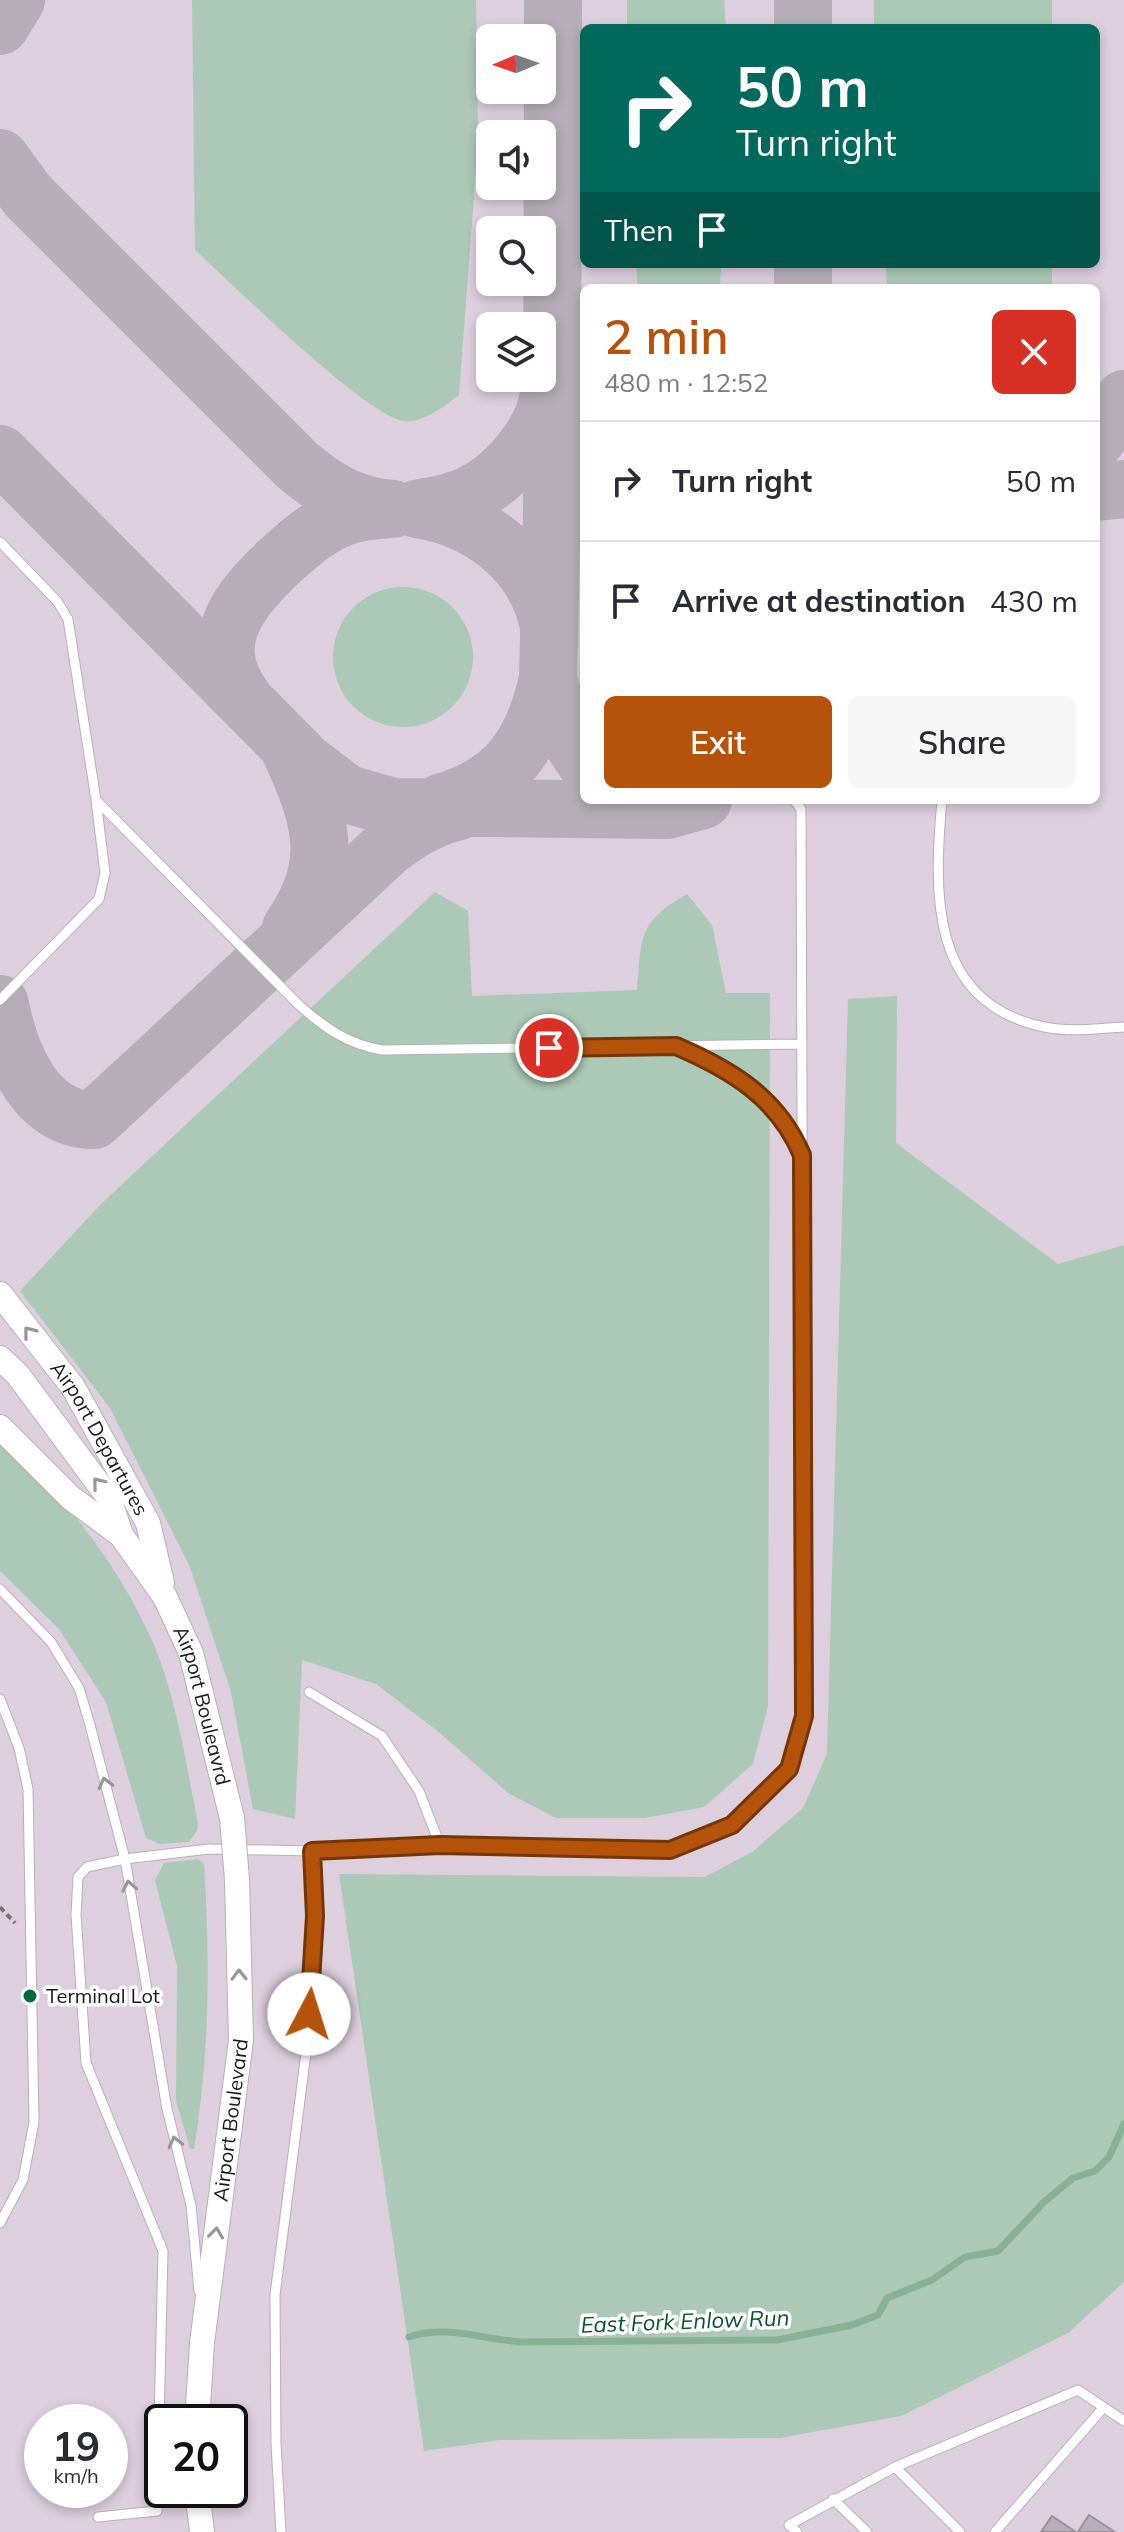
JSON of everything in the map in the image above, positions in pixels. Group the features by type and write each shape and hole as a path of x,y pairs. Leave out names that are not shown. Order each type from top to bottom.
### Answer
{"street":[{"name":"Airport Departures","path":"0,1294 73,1387 148,1523 165,1597"},
{"path":"0,1358 18,1375 109,1498 121,1535 165,1597"},
{"path":"0,1427 71,1498 121,1535"},
{"name":"Airport Bouleavrd","path":"165,1597 191,1653 232,1818"},
{"name":"Airport Boulevard","path":"198,2404 203,2330 241,2040 237,1880 232,1818"},
{"path":"199,2508 202,2532"}],"lane":[{"path":"0,542 57,601 68,619 105,873 99,899 0,1000"},
{"path":"96,800 299,1005 326,1029 349,1042 382,1050 802,1044"},
{"path":"98,2517 157,2511 163,2251 86,2063 76,1915 78,1877 87,1867 209,1849 312,1851 440,1845 670,1850 732,1825 789,1769 804,1716 801,809 797,804"},
{"path":"942,804 938,908 948,945 967,979 998,1007 1029,1023 1058,1029 1124,1027"},
{"path":"676,1046 725,1069 763,1096 789,1126 802,1155"},
{"path":"0,1589 51,1642 79,1688 125,1859 167,2109 191,2205 203,2330"},
{"path":"309,1692 382,1736 419,1791 440,1845"},
{"path":"0,1699 19,1748 28,1789 34,2122 23,2180 0,2223"},
{"path":"281,2532 276,2444 275,2295 309,2014 315,1928 312,1851"},
{"path":"797,2532 789,2525 895,2467 1078,2390 1124,2421"},
{"path":"995,2532 1104,2407"},
{"path":"895,2467 960,2532"},
{"path":"833,2499 867,2532"}],"shaded area":[{"path":"0,0 1124,0 1124,2532 0,2532"}],"green space":[{"path":"192,0 476,0 476,169 459,395 419,419 404,421 386,414 298,346 195,250"},
{"path":"627,0 724,0 726,24 627,24"},
{"path":"874,0 1052,0 1052,24 874,24"},
{"path":"636,268 721,268 720,284 638,284"},
{"path":"886,268 1052,268 1052,284 887,284"},
{"path":"403,587 430,592 453,607 468,630 473,657 468,684 453,707 430,722 403,727 376,722 353,707 338,684 333,657 338,630 353,607 376,592"},
{"path":"435,892 468,911 472,996 637,990 645,933 659,914 687,894 712,925 726,993 770,993 768,1706 753,1764 704,1807 645,1818 556,1818 508,1793 440,1733 376,1684 302,1660 295,1819 253,1809 231,1692 190,1567 110,1408 20,1291 101,1204"},
{"path":"897,996 896,1143 1058,1264 1124,1245 1124,2282 1068,2333 901,2416 780,2438 499,2440 424,2451 339,1874 705,1877 752,1852 803,1808 827,1754 848,999"},
{"path":"0,1433 46,1481 106,1558 154,1645 175,1709 197,1818 198,1829 189,1842 160,1844 146,1838 106,1702 59,1629 0,1571"},
{"path":"198,1859 204,1864 207,2007 203,2078 194,2149 190,2148 176,2101 177,1966 155,1880 164,1863"}],"building":[{"path":"1089,2515 1115,2532 1078,2532"},
{"path":"1052,2516 1076,2532 1041,2532"}],"waterway":[{"name":"East Fork Enlow Run","path":"409,2337 437,2332 523,2342 777,2340 852,2325 878,2315 887,2298 932,2280 965,2257 998,2251 1044,2202 1073,2178 1095,2171 1109,2157 1124,2124"}],"taxiway":[{"path":"0,26 16,0"},
{"path":"548,679 552,509 553,0"},
{"path":"803,0 803,24"},
{"path":"0,158 28,196 297,465 341,495 393,509"},
{"path":"803,268 803,284"},
{"path":"548,622 541,599 530,579 500,545 461,522 417,509 469,495 501,474 537,429 549,395"},
{"path":"1100,434 1124,399"},
{"path":"0,454 305,762 347,794 393,807 667,810 689,804"},
{"path":"1100,492 1124,489"},
{"path":"242,696 231,676 226,657 227,639 232,621 253,589 289,553 326,525 355,513 392,509"},
{"path":"440,803 483,785 514,759 534,724 548,679 563,728 580,754"},
{"path":"290,750 309,796 319,839 319,860 314,882 291,928"},
{"path":"0,1004 18,1062 40,1096 55,1109 73,1117 94,1120 386,849 420,826 459,811"}],"place":[{"name":"Terminal Lot","path":"30,1996"}],"route":[{"path":"309,2014 315,1916 312,1851 440,1845 670,1850 732,1825 789,1769 804,1716 802,1155 789,1126 763,1096 712,1061 676,1046 549,1048"}]}
